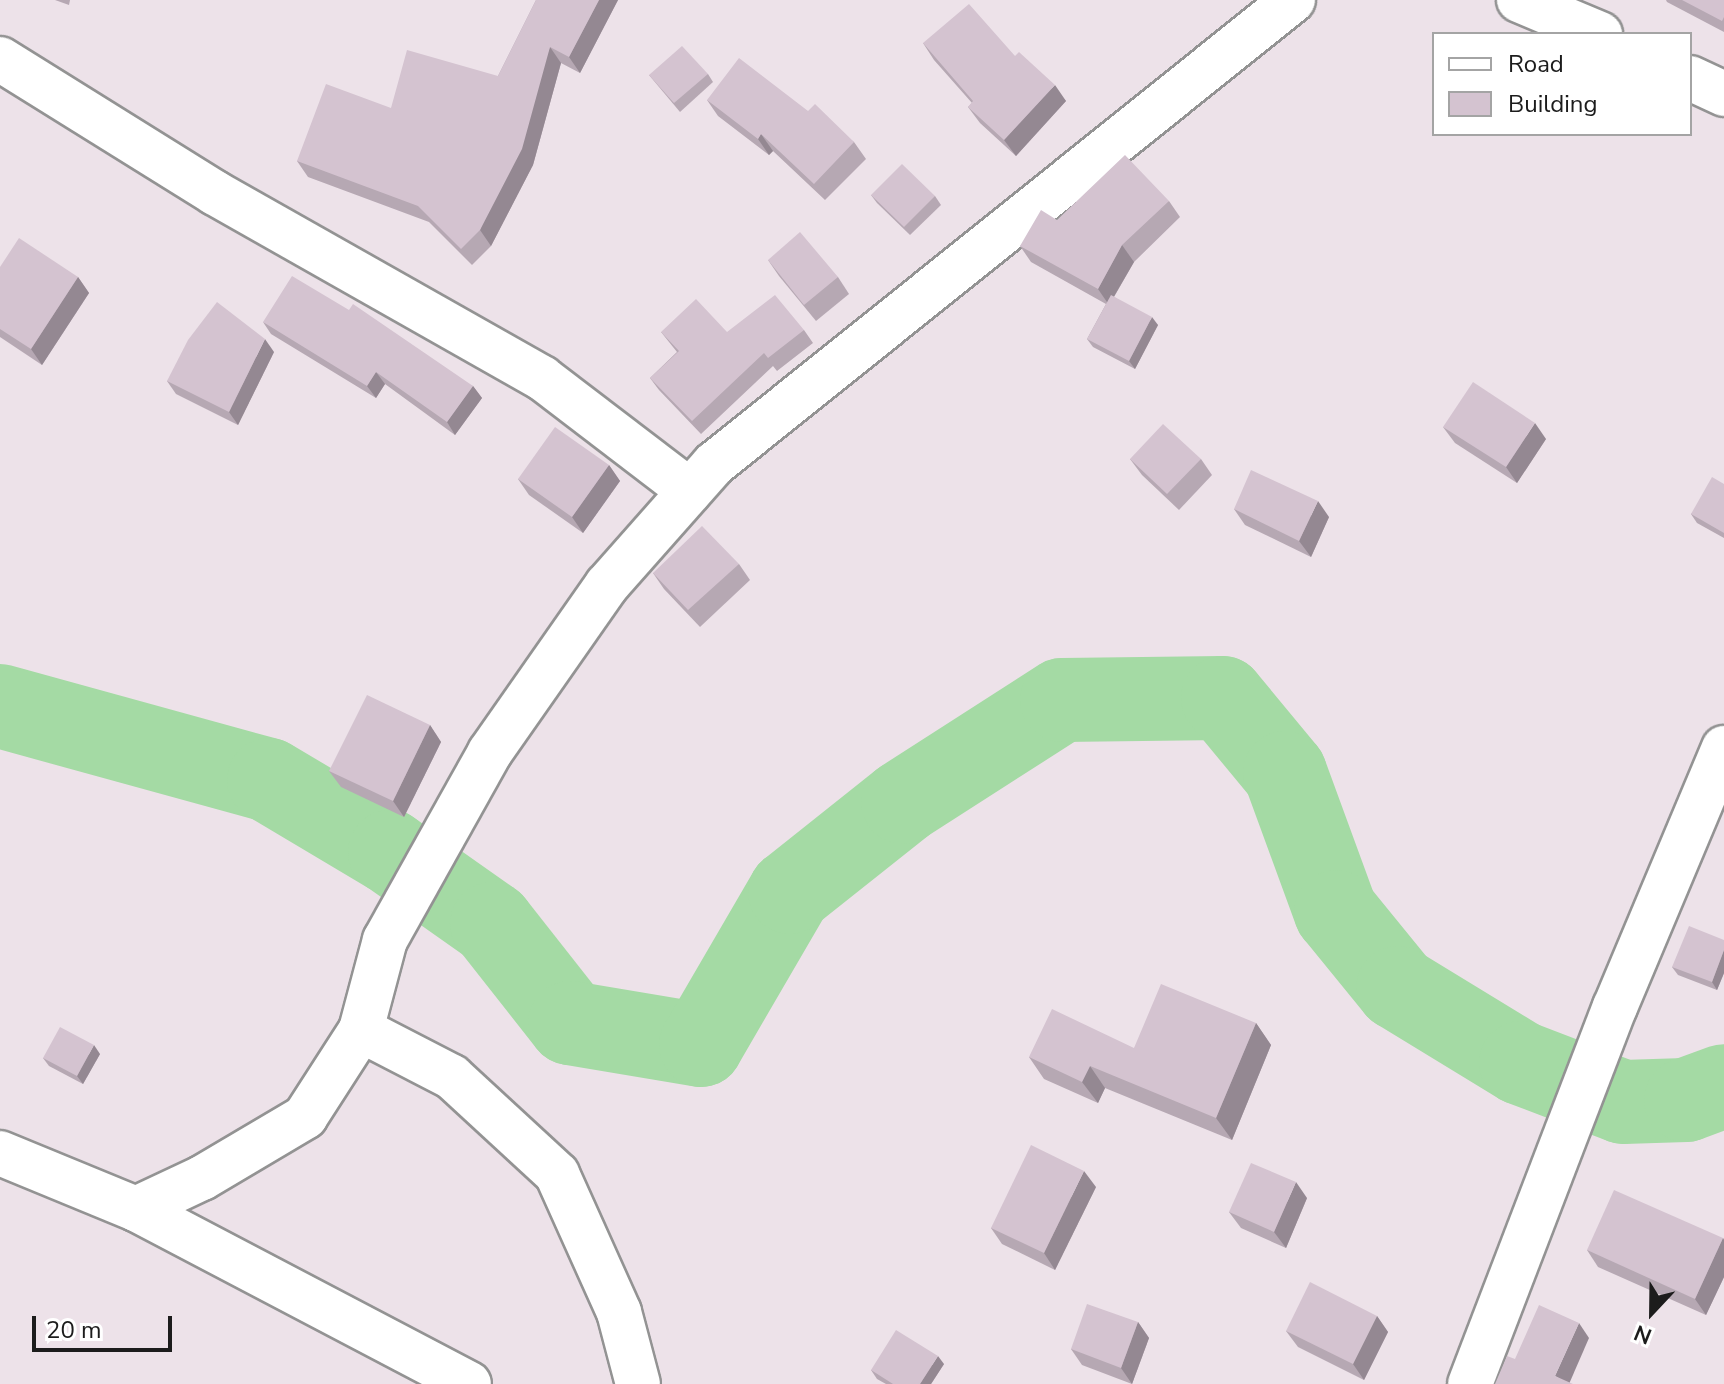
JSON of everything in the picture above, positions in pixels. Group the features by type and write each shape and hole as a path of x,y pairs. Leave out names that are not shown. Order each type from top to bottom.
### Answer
{"street":[{"path":"136,1209 202,1178 305,1117 361,1030 385,940 490,752 607,585 714,464 1293,0"},
{"path":"1519,0 1595,32"},
{"path":"0,59 215,193 542,378 690,491"},
{"path":"1692,79 1724,94"},
{"path":"1470,1384 1615,1007 1724,748"},
{"path":"361,1030 452,1077 557,1174 619,1312 638,1384"},
{"path":"0,1153 136,1209 469,1384"}],"building":[{"path":"536,0 599,0 569,57 550,47 522,149 480,230 461,249 418,206 297,161 326,84 391,108 407,50 498,76"},
{"path":"1682,0 1724,0 1724,17 1722,21"},
{"path":"969,4 1015,56 1019,52 1055,85 1004,140 968,107 973,101 923,43"},
{"path":"682,46 708,74 674,103 649,75"},
{"path":"739,58 808,111 815,104 854,142 814,184 761,134 758,139 707,100"},
{"path":"1125,155 1169,201 1122,245 1098,289 1020,246 1041,210 1057,220"},
{"path":"902,164 935,196 904,227 871,195"},
{"path":"800,232 838,277 804,305 768,260"},
{"path":"19,238 78,277 31,349 0,329 0,267"},
{"path":"292,276 349,310 353,304 473,386 447,422 376,372 367,386 263,322"},
{"path":"775,295 804,330 768,358 764,353 692,421 650,378 679,351 661,332 696,299 727,332"},
{"path":"1111,295 1152,317 1129,361 1087,339"},
{"path":"217,302 265,339 229,412 167,381 188,340"},
{"path":"1473,382 1535,423 1506,467 1443,427"},
{"path":"1163,424 1201,459 1167,494 1130,459"},
{"path":"555,427 609,465 572,517 518,479"},
{"path":"1251,470 1318,501 1299,541 1234,509"},
{"path":"1712,477 1724,484 1724,533 1691,514"},
{"path":"702,526 739,564 688,610 653,573"},
{"path":"367,695 430,725 393,801 329,771"},
{"path":"1689,926 1724,940 1724,950 1712,982 1672,967"},
{"path":"1161,984 1256,1023 1216,1118 1090,1066 1082,1082 1029,1057 1052,1009 1134,1048"},
{"path":"60,1027 94,1045 77,1076 43,1058"},
{"path":"1031,1145 1084,1171 1044,1253 991,1228"},
{"path":"1251,1163 1296,1182 1274,1232 1229,1212"},
{"path":"1614,1190 1723,1238 1695,1299 1587,1250"},
{"path":"1310,1282 1377,1316 1353,1364 1286,1331"},
{"path":"1087,1304 1138,1322 1121,1368 1071,1349"},
{"path":"1539,1305 1579,1323 1555,1376 1573,1384 1495,1384 1507,1356 1515,1359"},
{"path":"896,1330 938,1356 920,1384 893,1384 871,1370"}],"waterway":[{"path":"0,706 269,780 390,852 492,924 570,1023 701,1045 790,892 903,802 1062,700 1223,698 1285,773 1336,912 1398,988 1521,1063 1623,1102 1686,1100 1724,1086"}]}
